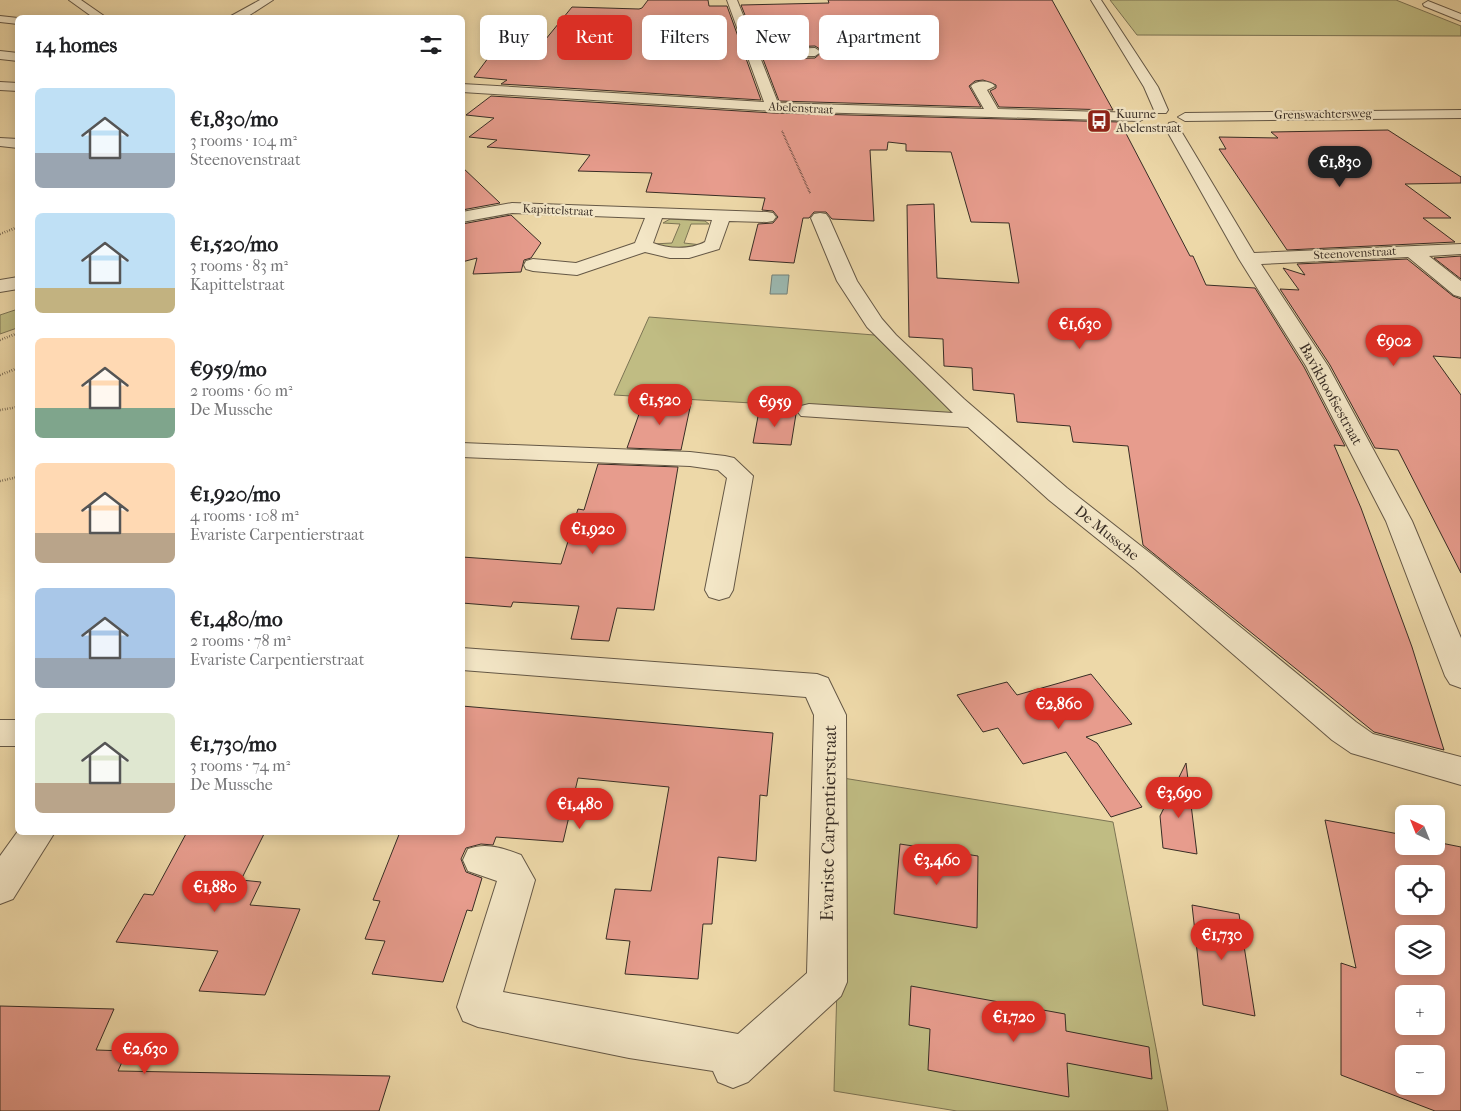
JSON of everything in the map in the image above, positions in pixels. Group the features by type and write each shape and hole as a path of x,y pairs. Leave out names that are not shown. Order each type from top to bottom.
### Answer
{"street":[{"path":"74,0 97,15"},
{"path":"239,15 268,0"},
{"path":"732,0 737,15"},
{"name":"Bavikhoofsestraat","path":"1096,0 1151,87 1162,120 1174,131 1248,259 1318,366 1399,521 1458,659"},
{"path":"1428,4 1461,18"},
{"path":"0,19 15,20"},
{"path":"809,52 814,52"},
{"path":"0,55 15,56"},
{"path":"753,60 773,107"},
{"path":"0,86 15,87"},
{"path":"988,86 978,86 994,114"},
{"name":"Abelenstraat","path":"465,88 586,98 773,107 1162,120"},
{"name":"Grenswachtersweg","path":"1162,120 1461,114"},
{"path":"0,142 15,144"},
{"name":"Kapittelstraat","path":"465,217 512,208 766,217"},
{"path":"645,246 643,241 655,214"},
{"path":"533,265 577,269 645,246 654,250 697,252 708,249 713,245 722,216"},
{"name":"De Mussche","path":"820,218 847,281 874,323 972,419 1058,494 1145,563 1344,731 1363,744 1461,771"},
{"name":"Steenovenstraat","path":"1248,259 1461,249"},
{"path":"1412,251 1461,291"},
{"path":"0,286 15,284"},
{"path":"809,411 961,421 972,419"},
{"path":"465,450 690,459 725,463 740,476 719,590"},
{"name":"Evariste Carpentierstraat","path":"465,659 816,686 830,715 827,982 739,1062 690,1045 629,1037 478,1007 516,880 508,866 481,860"},
{"path":"0,733 15,734"},
{"path":"0,887 35,835"}],"path":[{"path":"773,107 820,218"},
{"path":"0,234 15,228"},
{"path":"0,340 15,334"},
{"path":"0,375 15,369"},
{"path":"0,410 15,408"},
{"path":"0,481 15,478"}],"shaded area":[{"path":"1110,0 1396,0 1461,26 1461,36 1137,35"},
{"path":"670,219 705,221 709,224 691,224 684,243 702,245 695,249 658,247 653,244 672,243 680,224 663,223"},
{"path":"15,310 15,329 0,334 0,315"},
{"path":"649,317 874,335 957,415 614,395"},
{"path":"843,778 1113,822 1168,1111 957,1111 834,1091"}],"water":[{"path":"772,275 789,275 787,294 770,294"}],"building":[{"path":"648,0 708,0 709,6 727,6 737,34 737,60 747,60 761,100 501,84 507,80 474,77 487,60 547,60 547,38 557,25 557,60 632,60 632,15 565,15 572,7 642,8"},
{"path":"828,0 1052,0 1113,110 999,107 990,91 996,88 996,85 983,80 975,81 969,86 981,107 779,101 763,60 809,60 809,58 815,58 819,54 819,60 939,60 939,15 819,15 819,48 815,46 809,46 809,15 745,15 741,5 829,3"},
{"path":"491,96 773,113 1120,122 1190,256 1193,256 1206,285 1255,288 1304,367 1345,446 1334,445 1361,508 1412,647 1444,750 1374,732 1143,545 1128,446 1073,442 1070,426 1017,422 1014,394 973,390 972,368 944,366 943,339 909,337 907,205 934,204 937,278 1019,283 1009,223 971,222 951,152 906,151 906,144 888,142 887,150 870,150 874,221 832,219 826,212 814,212 809,218 803,218 794,263 749,260 758,224 773,223 778,217 773,211 762,210 765,198 646,192 652,173 578,171 590,155 487,147 497,140 469,137 494,118 466,115"},
{"path":"1388,130 1461,177 1461,183 1405,184 1451,218 1423,218 1455,242 1287,250 1219,149 1226,149 1219,137 1278,138 1271,132"},
{"path":"465,170 500,203 465,209"},
{"path":"511,215 541,243 531,258 524,260 521,272 473,274 477,258 465,261 465,223"},
{"path":"1461,256 1461,279 1434,258"},
{"path":"1407,259 1453,296 1461,299 1461,358 1433,356 1461,395 1461,573 1398,450 1375,448 1330,365 1280,289 1299,290 1283,268 1305,275 1297,264"},
{"path":"644,400 691,403 681,450 627,448"},
{"path":"759,411 796,414 791,445 753,443"},
{"path":"598,464 678,467 654,610 617,608 609,641 571,639 579,606 513,602 511,607 465,603 465,557 561,564 578,509 584,510"},
{"path":"1091,674 1132,724 1086,737 1097,743 1142,807 1111,817 1066,752 1023,764 998,728 983,732 957,695 1007,682 1017,695"},
{"path":"465,706 773,733 767,796 760,795 756,861 718,857 712,924 703,924 698,979 625,974 630,941 606,939 615,889 651,891 669,787 578,778 563,842 496,837 493,845 481,844 466,848 461,859 466,872 482,878 472,911 467,910 443,982 372,974 385,941 365,939 380,901 373,900 399,835 465,835"},
{"path":"1186,763 1197,854 1163,848 1160,816"},
{"path":"1325,820 1395,833 1395,855 1445,855 1445,844 1461,847 1461,1111 1435,1111 1341,1075 1341,963 1356,968"},
{"path":"185,835 264,835 241,880 261,882 250,905 300,909 265,995 199,991 218,951 116,942 144,894 153,895"},
{"path":"900,844 978,856 977,928 894,914"},
{"path":"1192,905 1239,914 1255,1016 1203,1005"},
{"path":"911,986 1065,1014 1066,1031 1149,1047 1152,1079 1067,1063 1069,1097 928,1070 930,1029 909,1025"},
{"path":"0,1006 114,1009 96,1050 127,1051 118,1071 390,1076 379,1111 0,1111"}],"place":[{"name":"Kuurne Abelenstraat","path":"1099,121"}]}
